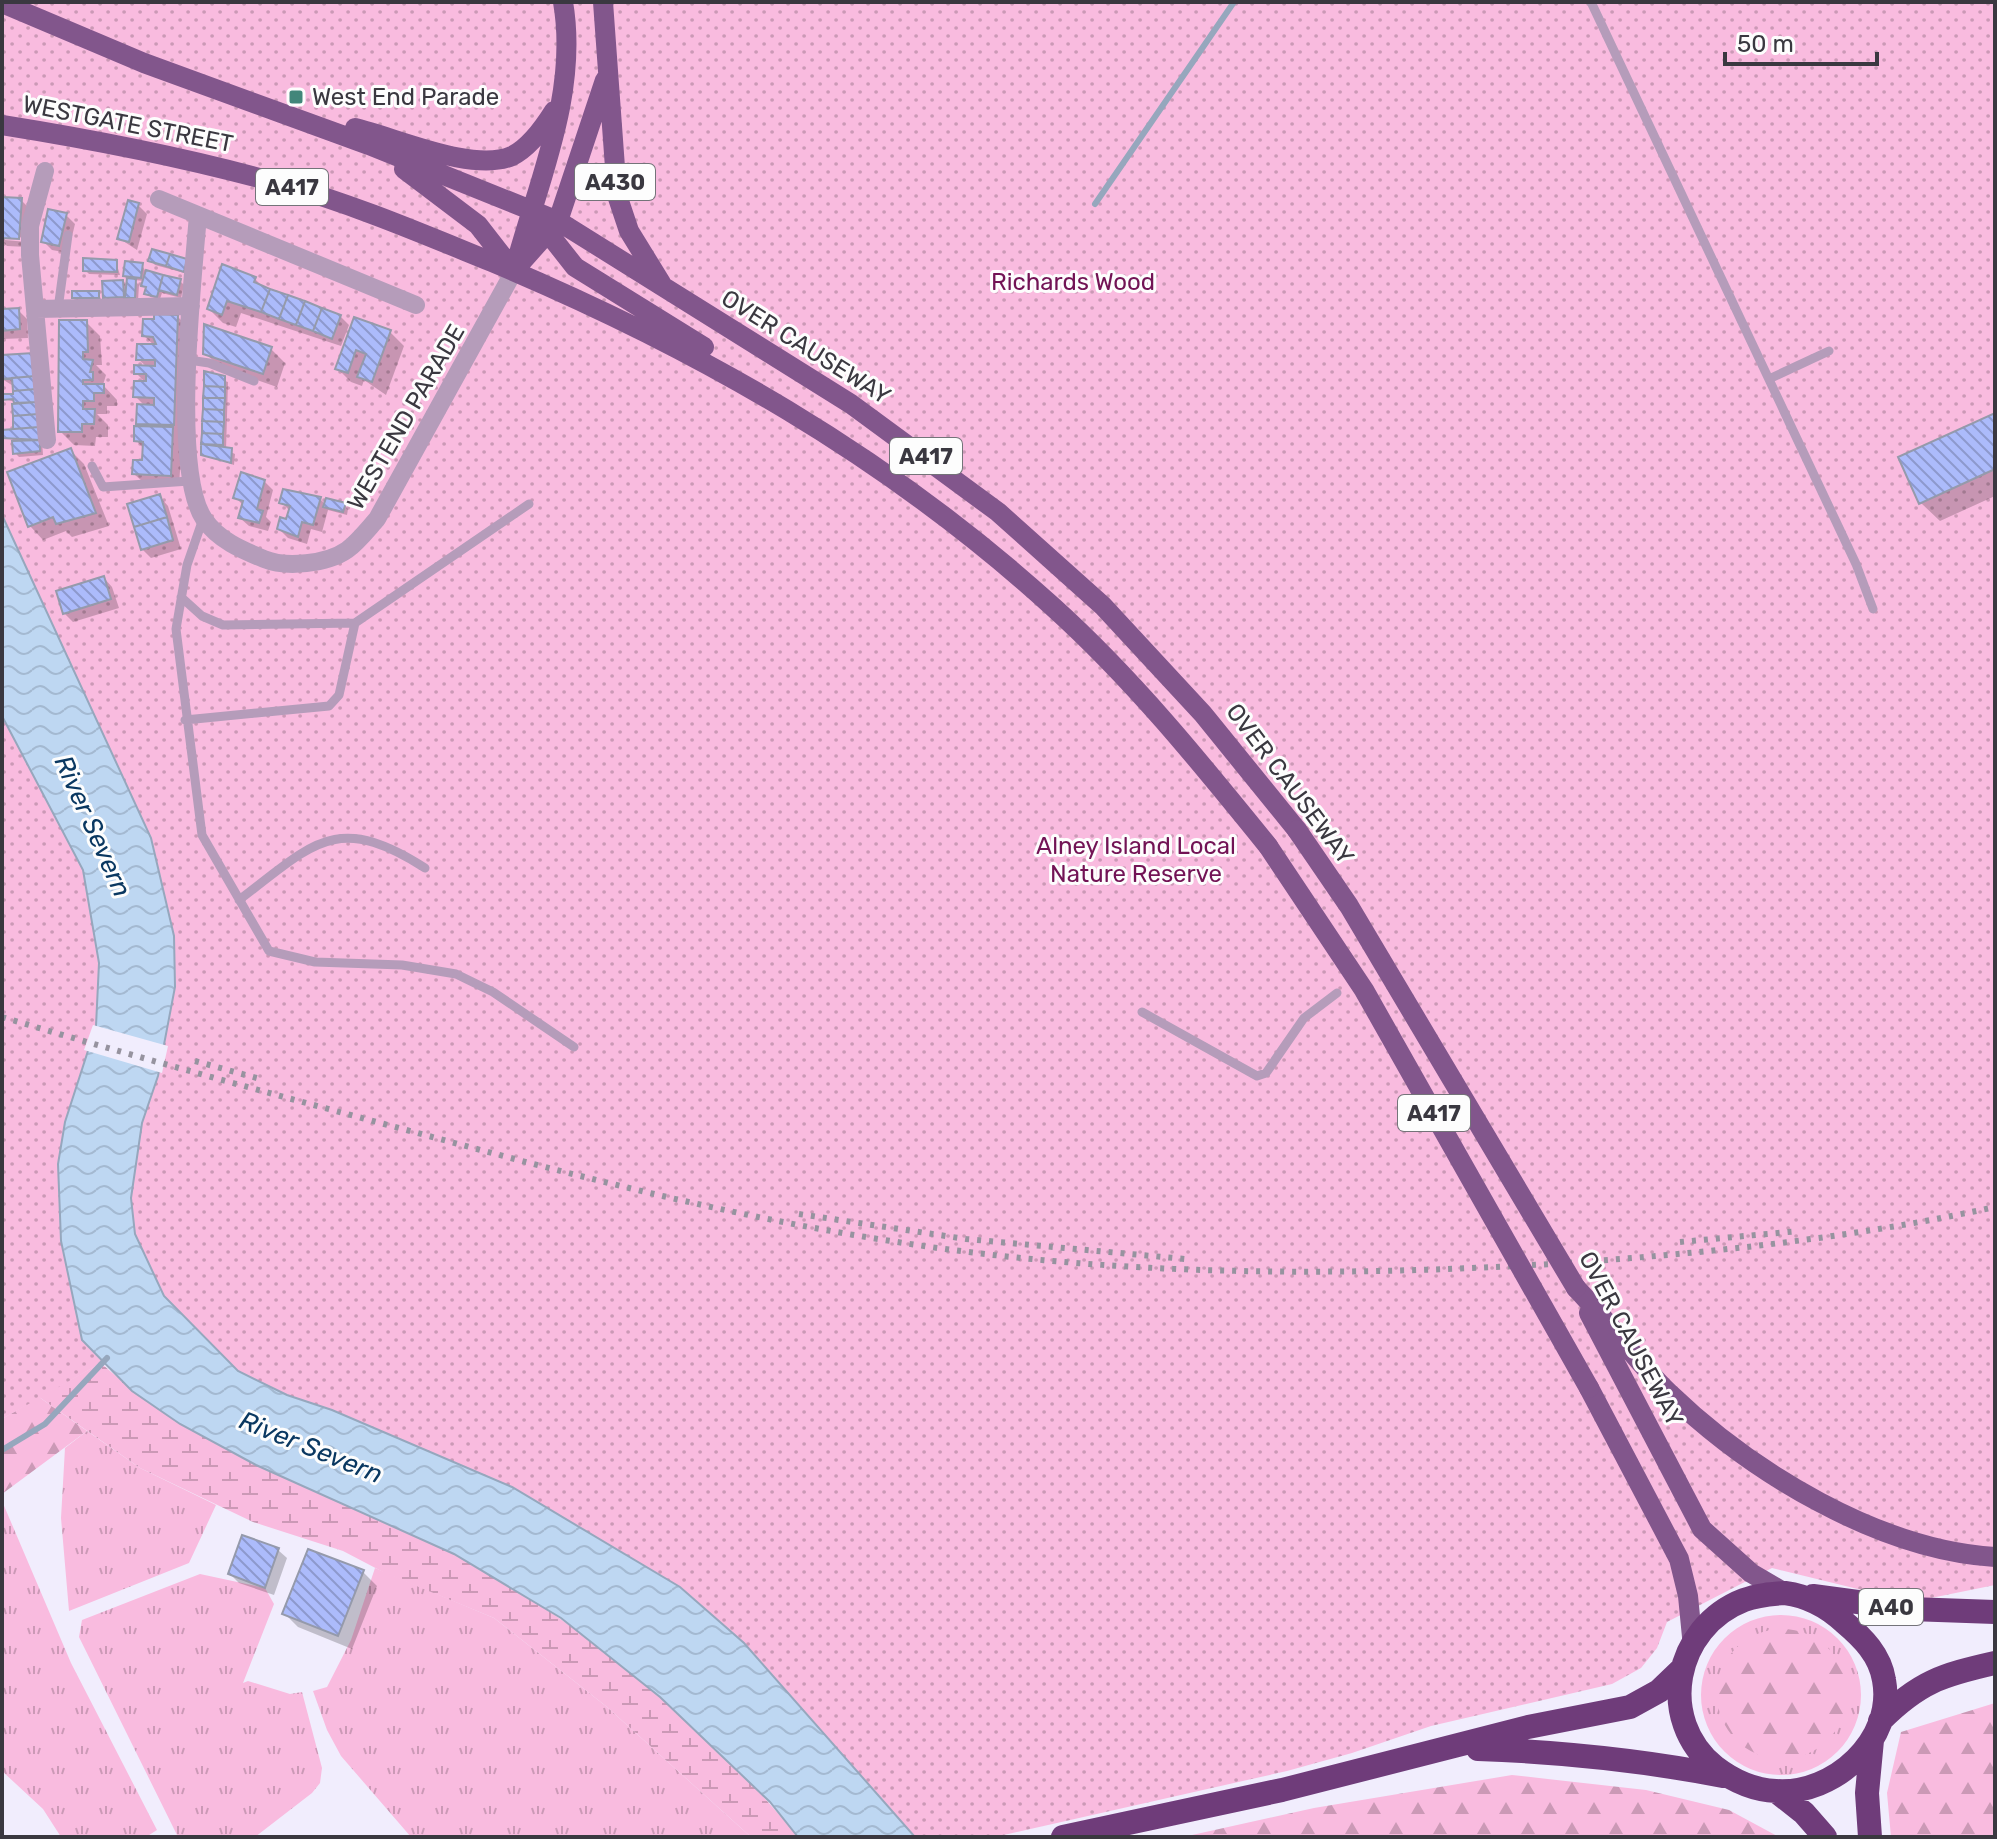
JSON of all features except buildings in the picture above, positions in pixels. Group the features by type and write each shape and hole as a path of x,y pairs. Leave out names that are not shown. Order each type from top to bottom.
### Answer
{"highway":[{"name":"A40","path":"1792,1594 1839,1617 1862,1637 1877,1658 1886,1695 1876,1730"},
{"name":"A40","path":"1063,1837 1282,1790 1528,1727 1630,1707 1659,1691 1688,1658 1706,1627 1742,1600 1792,1594 1910,1609 1995,1612"},
{"name":"A40","path":"1688,1658 1678,1699 1688,1739 1703,1757 1729,1777"},
{"name":"A40","path":"1451,1749 1583,1753 1641,1760 1729,1777 1776,1791 1809,1787 1835,1776 1856,1759 1909,1692 1934,1680 1995,1663"},
{"path":"1870,1837 1867,1793 1876,1730"},
{"path":"1776,1791 1804,1813 1825,1837"}],"main road":[{"name":"A430","path":"530,210 565,95 567,52 563,2"},
{"name":"A430","path":"603,2 617,195 629,231 663,286"},
{"name":"WESTGATE STREET","path":"2,3 95,43 369,145 530,210"},
{"name":"A430","path":"514,271 552,228 609,67"},
{"path":"331,131 356,128 457,159 500,159 513,155 529,142 565,95"},
{"name":"WESTGATE STREET","path":"2,125 164,154 283,184 413,229 514,271"},
{"name":"A417","path":"369,145 470,218 514,271 641,328 832,436 977,542 1054,608 1142,694 1268,846 1364,990 1589,1388 1679,1559 1688,1596 1688,1658"},
{"path":"514,271 530,210"},
{"name":"OVER CAUSEWAY","path":"530,210 552,228 663,286 851,404 998,512 1103,606 1166,673 1297,830 1349,906 1576,1288 1629,1364 1702,1529 1751,1573 1792,1594"},
{"name":"A417","path":"552,228 575,267 748,375 778,403"},
{"path":"1142,694 1166,673"},
{"path":"1629,1364 1736,1449 1806,1495 1890,1534 1995,1557"}],"street":[{"path":"45,171 30,226 47,440"},
{"path":"159,199 416,305"},
{"name":"WESTEND PARADE","path":"198,215 189,360 189,481 203,519 231,546 272,562 308,563 346,551 377,519 514,271"},
{"path":"36,309 191,306"}],"lane":[{"path":"1591,2 1856,564 1873,609"},
{"path":"58,309 68,235"},
{"path":"1769,379 1829,351"},
{"path":"189,360 209,363 254,381"},
{"path":"92,466 103,487 189,481"},
{"path":"181,597 202,616 223,625 355,623 529,504"},
{"path":"203,519 187,565 176,629 185,720 202,835 269,951 315,962 402,965 456,974 493,992 574,1047"},
{"path":"185,720 329,706 339,695 355,623"},
{"path":"239,900 310,848 341,837 368,838 393,848 425,868"},
{"path":"1142,1012 1257,1076 1266,1073 1304,1018 1337,993"}],"green space":[{"name":"Alney Island Local Nature Reserve","path":"2,2 1995,2 1995,1585 1926,1599 1866,1591 1772,1568 1667,1622 1657,1648 1641,1668 1612,1684 1431,1726 1287,1771 995,1837 915,1837 744,1643 680,1587 512,1487 332,1410 287,1395 238,1371 164,1296 135,1234 131,1198 142,1123 158,1076 175,988 174,936 151,838 2,515"},
{"path":"2,632 124,887 132,1337 101,1363 2,1419"},
{"path":"101,1363 142,1397 228,1449 455,1554 550,1612 596,1644 683,1716 762,1795 798,1837 751,1837 607,1707 494,1618 385,1573 343,1551 253,1522 140,1468 39,1397"},
{"path":"39,1397 87,1431 2,1494 2,1419"},
{"path":"87,1431 140,1468 216,1505 189,1563 69,1611 61,1518 65,1448"},
{"path":"2,1501 71,1663 157,1830 146,1837 61,1837 43,1809 2,1771"},
{"path":"375,1568 494,1618 607,1707 751,1837 411,1837 341,1756 327,1730 313,1691 327,1687 351,1640"},
{"path":"200,1574 265,1588 274,1604 243,1683 248,1681 290,1694 302,1692 322,1768 320,1783 312,1793 255,1837 178,1837 79,1637 82,1620"},
{"path":"1781,1615 1811,1621 1837,1639 1855,1665 1861,1695 1855,1725 1837,1751 1811,1769 1781,1775 1751,1769 1725,1751 1707,1725 1701,1695 1707,1665 1725,1639 1751,1621"},
{"path":"1782,1629 1807,1634 1828,1648 1842,1669 1847,1694 1842,1719 1828,1740 1807,1754 1782,1759 1757,1754 1736,1740 1722,1719 1717,1694 1722,1669 1736,1648 1757,1634"},
{"path":"1995,1703 1995,1837 1891,1837 1887,1793 1901,1732"},
{"path":"1512,1775 1646,1790 1729,1810 1779,1837 1183,1837 1314,1808"}],"water":[{"name":"River Severn","path":"2,515 151,838 174,936 175,987 158,1076 142,1123 131,1198 135,1234 164,1296 238,1371 287,1395 332,1410 512,1487 680,1587 744,1643 915,1837 798,1837 770,1802 660,1697 561,1618 454,1554 256,1465 180,1424 132,1391 82,1340 61,1241 58,1164 65,1122 96,1026 99,963 83,870 2,716"}],"pier":[{"path":"93,1025 168,1046 162,1073 84,1050"}],"waterway":[{"path":"1095,204 1234,2"},
{"path":"2,1450 45,1424 107,1358"}],"railway":[{"path":"2,1017 532,1164 651,1193 830,1231 973,1253 1055,1261 1303,1272 1551,1264 1774,1244 1885,1228 1995,1207"},
{"path":"195,1061 264,1080"},
{"path":"799,1214 966,1239 1185,1259"},
{"path":"1680,1242 1799,1231"}],"place":[{"name":"West End Parade","path":"296,97"}],"park label":[{"name":"Richards Wood","path":"1073,282"}]}
